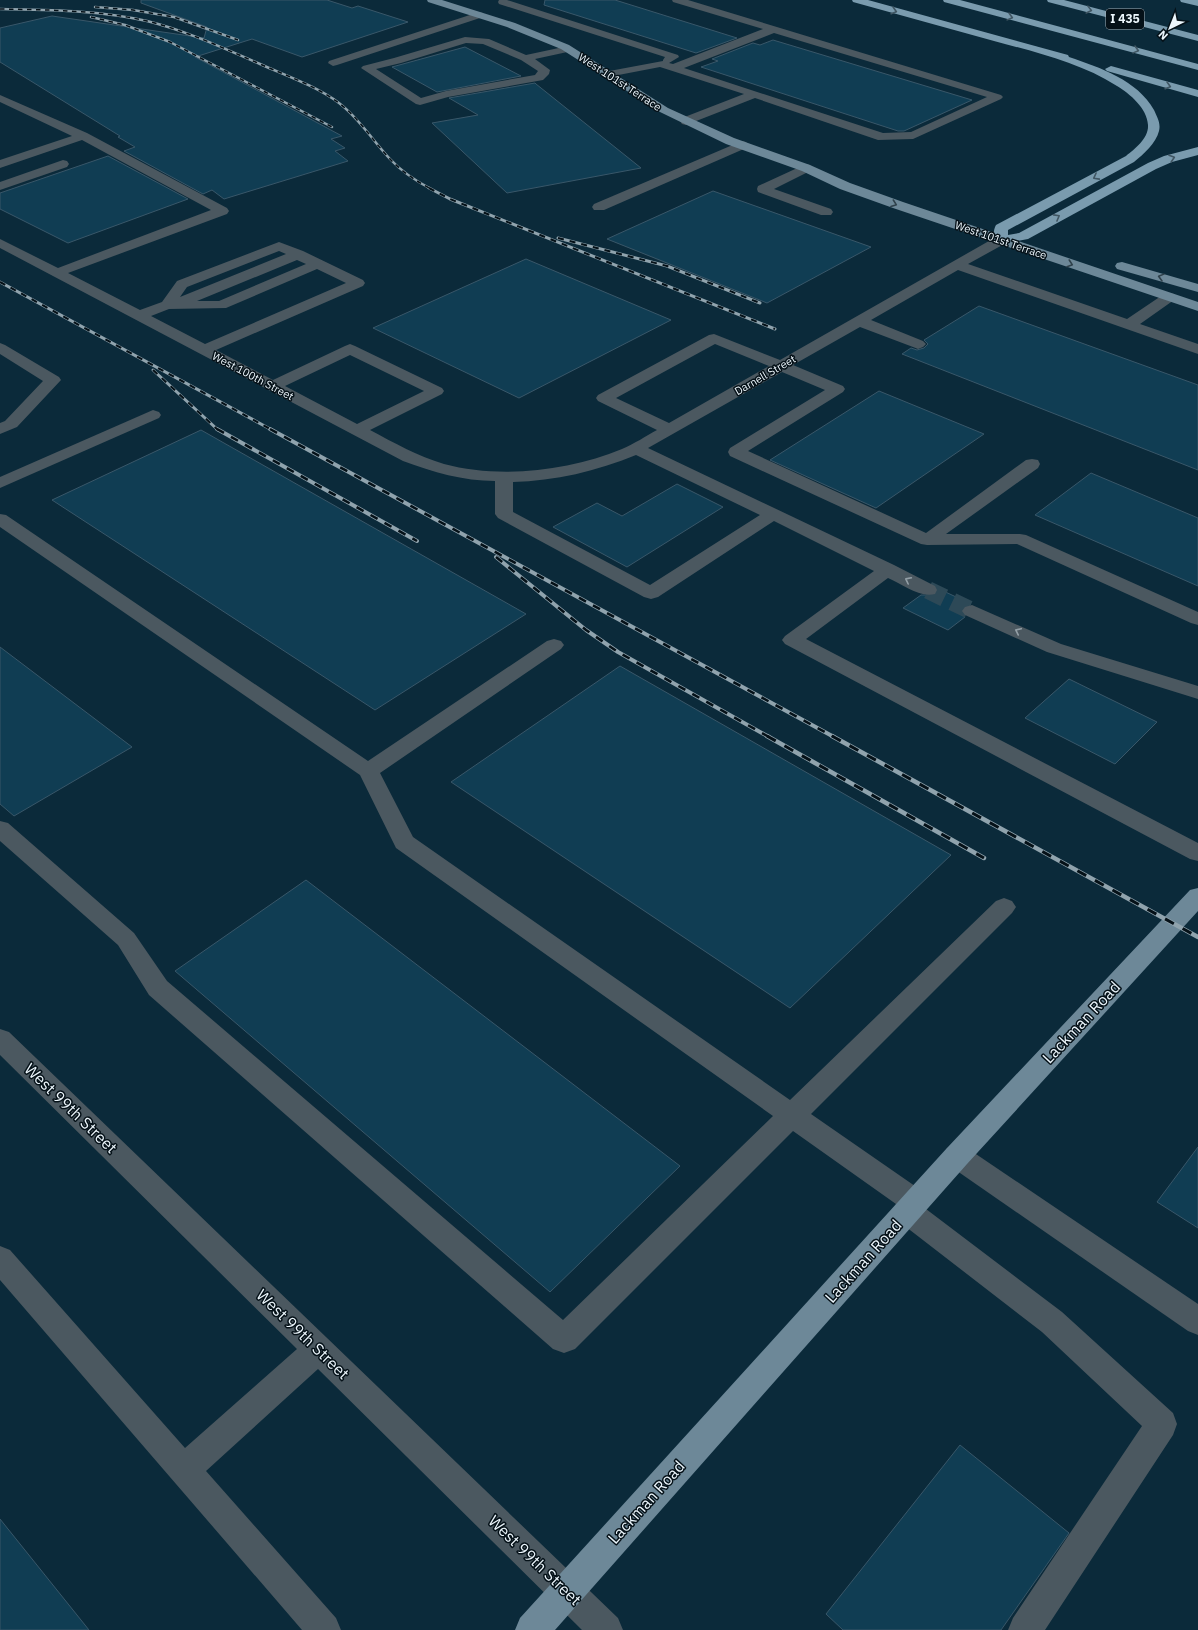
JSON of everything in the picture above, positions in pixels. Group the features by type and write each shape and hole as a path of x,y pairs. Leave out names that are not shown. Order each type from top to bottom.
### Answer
{"highway":[{"path":"857,0 1198,94"},
{"path":"948,0 1198,67"},
{"name":"I 435","path":"1052,0 1198,38"},
{"path":"1185,0 1198,3"},
{"path":"1001,234 1130,159 1140,150 1153,133 1154,123 1151,113 1133,92 1120,83 1088,68 1049,54"},
{"path":"1001,234 1023,236 1152,166 1168,159 1198,151"}],"main road":[{"name":"West 101st Terrace","path":"432,0 537,34 568,48 641,96 686,122 742,145 806,168 845,186 1001,234 1198,307"},
{"name":"West 101st Terrace","path":"1023,236 1084,254"},
{"path":"1107,262 1198,288"},
{"name":"Lackman Road","path":"532,1630 566,1590 957,1156 1198,896"}],"street":[{"path":"661,64 882,137 913,135 997,97 677,0"},
{"path":"333,63 476,14 498,4 674,57 661,64 608,74"},
{"path":"674,68 774,30"},
{"path":"525,58 544,70 543,74 539,78 446,94 420,102 367,68 396,61 465,40 485,41 525,58 568,48"},
{"path":"686,122 755,94"},
{"path":"0,98 83,136 222,211 56,273"},
{"path":"0,164 83,136"},
{"path":"599,207 742,145"},
{"path":"0,186 62,164"},
{"path":"806,168 763,189 826,212"},
{"name":"Darnell Street","path":"510,476 578,470 612,460 636,449 957,265 1001,234"},
{"name":"West 100th Street","path":"0,243 409,457 444,469 481,475 510,476"},
{"path":"166,305 182,284 279,246 358,283 204,350"},
{"path":"139,316 166,305 221,305 308,259"},
{"path":"957,265 1198,349"},
{"path":"1128,325 1169,297"},
{"path":"859,321 918,344"},
{"path":"670,430 604,398 714,338 837,389 736,452 927,540 1020,539 1198,619"},
{"path":"0,348 53,380 11,424 0,429"},
{"path":"272,386 350,349 436,391 357,430"},
{"path":"0,482 153,415"},
{"path":"636,449 928,590"},
{"path":"927,540 1032,464"},
{"path":"510,476 504,514 651,593 772,514"},
{"path":"0,519 368,772 404,842 792,1115 911,1207 1052,1322 1162,1424 1025,1630"},
{"path":"888,570 792,640 1198,854"},
{"path":"972,611 1054,648 1198,693"},
{"path":"368,772 554,645"},
{"path":"0,829 126,939 158,988 564,1339 1004,907"},
{"name":"West 99th Street","path":"0,1039 606,1630"},
{"path":"957,1156 1198,1322"},
{"path":"0,1259 324,1630"},
{"path":"184,1470 319,1349"}],"building":[{"path":"141,0 327,0 352,8 358,6 408,22 302,57 252,39 195,57 342,136 331,139 345,148 335,151 348,161 224,199 212,190 203,194 124,151 135,147 118,137 120,136 0,62 0,28 52,16 204,38 207,27 141,3"},
{"path":"545,0 615,0 737,38 696,53 544,5"},
{"path":"773,40 972,100 904,131 898,131 701,67 718,61 712,59 753,43 760,45"},
{"path":"465,47 521,76 437,92 392,67"},
{"path":"535,83 641,168 507,193 432,123 478,115 449,98"},
{"path":"108,156 188,199 68,243 0,209 0,193"},
{"path":"713,191 871,247 767,303 607,239"},
{"path":"526,259 671,320 519,398 373,328"},
{"path":"979,306 1198,385 1198,470 902,354 911,348 917,350 924,348 928,344 924,340"},
{"path":"879,391 984,434 876,508 770,460"},
{"path":"201,430 526,614 375,710 52,500"},
{"path":"1091,473 1198,518 1198,586 1035,515"},
{"path":"677,484 723,507 627,567 553,527 597,503 622,516"},
{"path":"937,588 971,604 964,606 960,611 965,617 948,630 903,608 921,595 935,595 938,591"},
{"path":"0,647 132,747 14,816 0,804"},
{"path":"620,666 951,855 790,1008 451,782"},
{"path":"1069,679 1157,722 1115,764 1025,718"},
{"path":"306,880 680,1166 550,1292 175,971"},
{"path":"1198,1147 1198,1228 1157,1202"},
{"path":"960,1445 1069,1533 1001,1630 843,1630 826,1614"},
{"path":"0,1519 89,1630 0,1630"}],"tunnel":[{"path":"928,590 972,611"}],"railway":[{"path":"95,7 133,10 174,17 238,40"},
{"path":"0,9 74,11 129,17 162,25 219,46 321,91 339,103 366,130 399,168 409,176 431,189"},
{"path":"91,17 125,25 170,42 332,127"},
{"path":"429,188 450,199 775,329"},
{"path":"558,238 667,266 760,303"},
{"path":"0,282 272,430"},
{"path":"153,370 218,430"},
{"path":"217,429 417,541"},
{"path":"270,429 834,737"},
{"path":"496,557 586,630 618,652 769,737"},
{"path":"767,736 984,858"},
{"path":"832,736 1198,937"}]}
